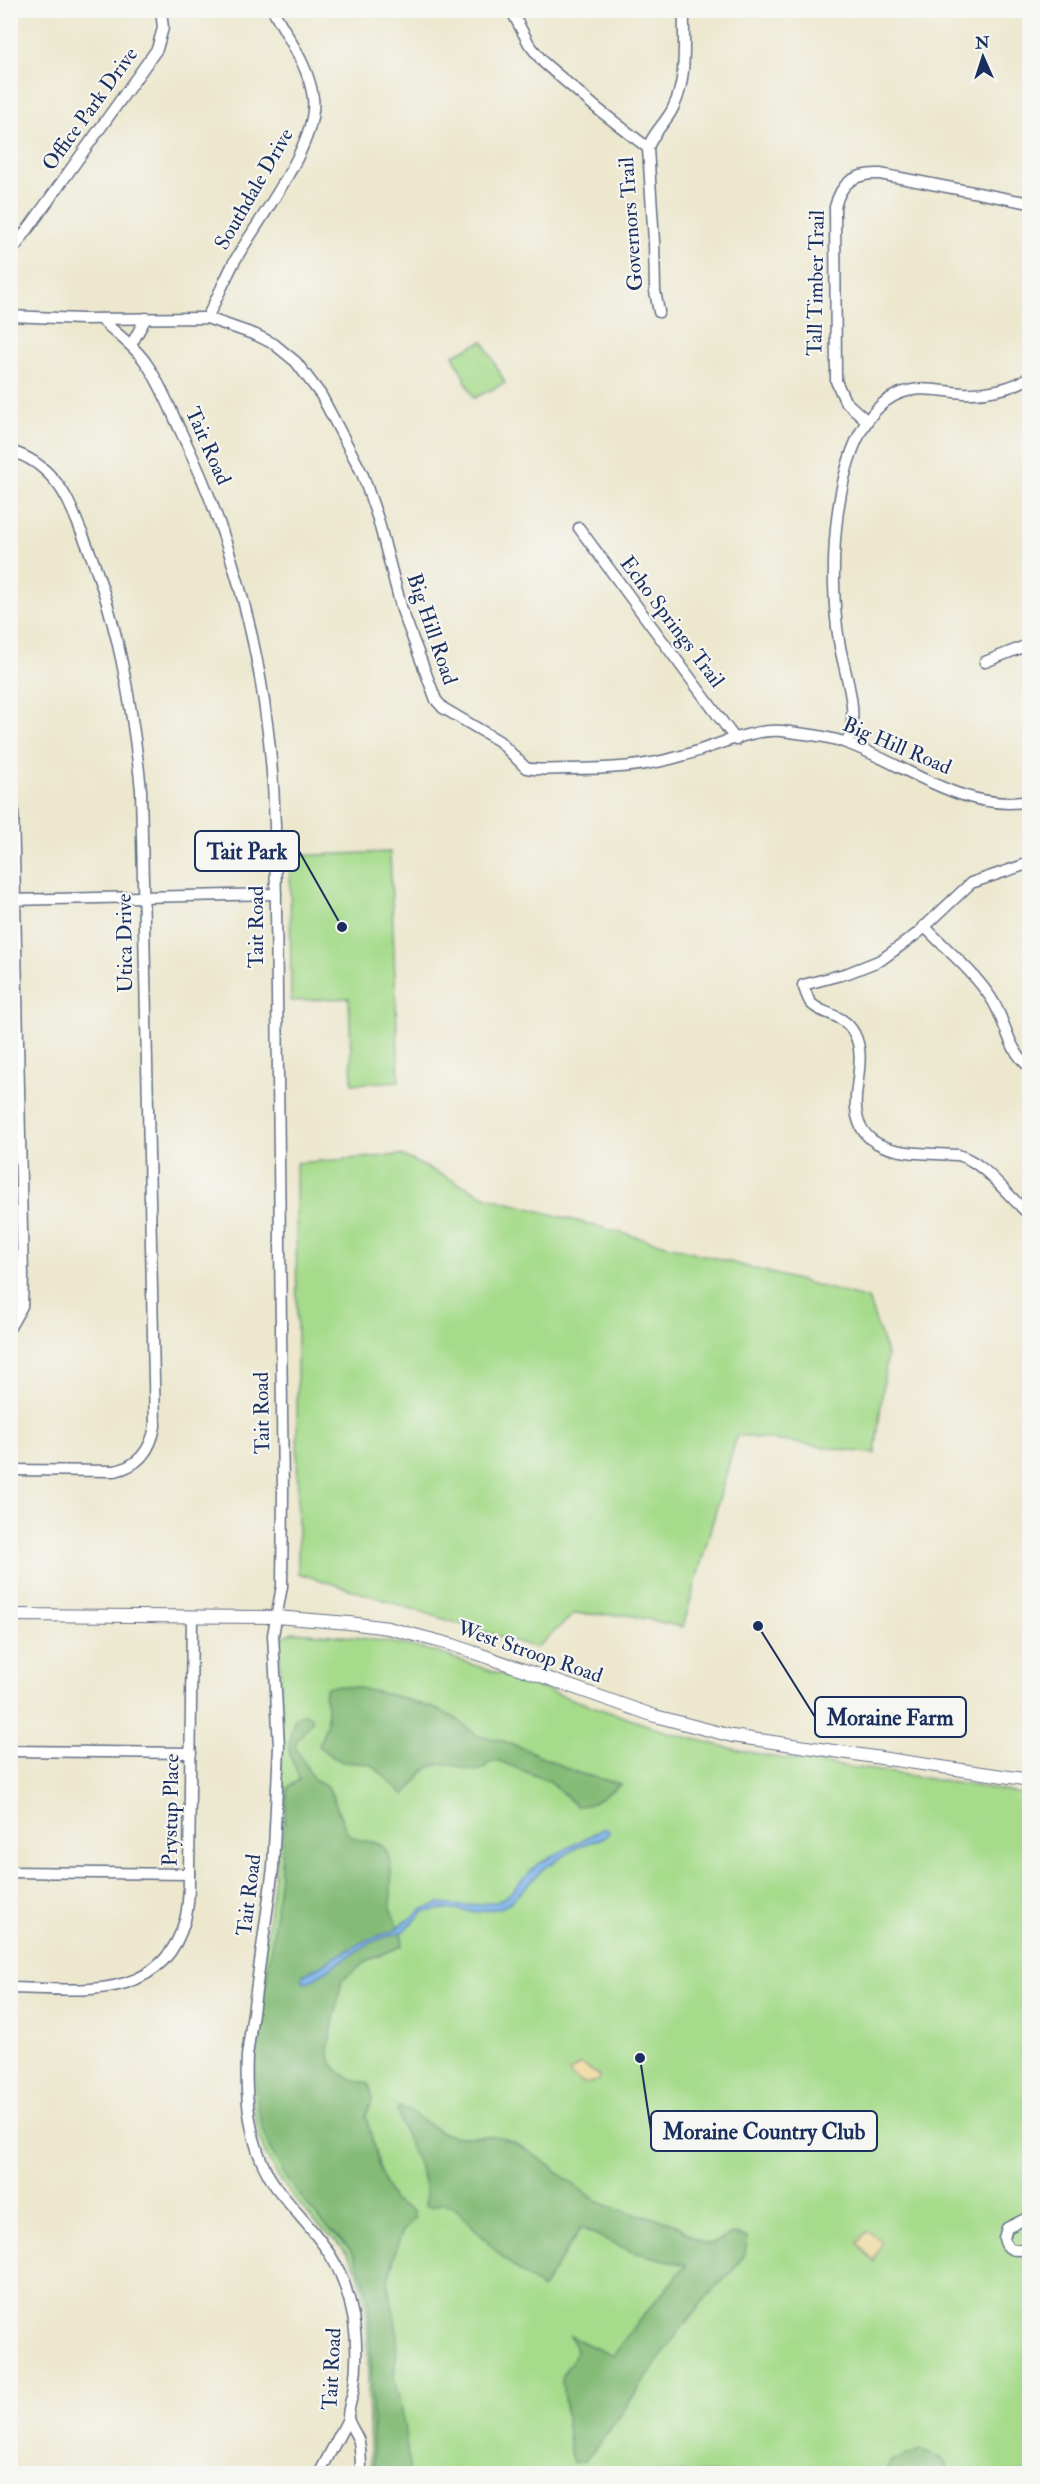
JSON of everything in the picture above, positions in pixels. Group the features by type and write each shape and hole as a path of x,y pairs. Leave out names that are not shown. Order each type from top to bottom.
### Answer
{"main road":[{"name":"West Stroop Road","path":"10,1615 276,1617 350,1623 421,1636 655,1716 732,1736 1029,1780"}],"street":[{"name":"Office Park Drive","path":"10,254 157,49 163,28 161,10"},
{"name":"Southdale Drive","path":"207,318 233,264 304,147 313,122 313,97 309,78 273,10"},
{"name":"Governors Trail","path":"511,10 529,44 544,63 648,148 655,291 659,312"},
{"path":"648,148 652,137 667,119 678,95 683,56 684,10"},
{"name":"Tall Timber Trail","path":"866,420 845,401 836,381 835,207 843,186 848,180 858,176 880,174 1029,203"},
{"name":"Big Hill Road","path":"10,316 101,319 207,318 256,335 274,344 297,362 321,394 362,473 378,519 402,610 430,690 443,708 491,736 520,764 533,770 630,767 660,762 736,740 778,731 811,734 848,744 916,776 975,799 1006,803 1029,801"},
{"path":"131,345 146,318"},
{"name":"Tait Road","path":"101,319 131,345 155,377 191,452 217,515 239,581 254,641 269,737 274,792 276,894 283,1492 282,1586 273,1635 279,1747 274,1844 270,1892 247,2056 246,2087 254,2139 266,2171 325,2246 350,2298 355,2327 356,2360 348,2419 358,2440 361,2474"},
{"path":"848,744 853,724 852,705 838,640 833,573 840,502 851,456 866,420 888,399 905,390 922,387 965,393 981,392 1011,386 1029,377"},
{"name":"Utica Drive","path":"10,451 34,461 48,472 67,499 106,598 123,665 136,739 141,790 155,1426 150,1446 142,1456 132,1465 115,1471 10,1470"},
{"name":"Echo Springs Trail","path":"579,528 736,740"},
{"path":"984,662 1029,644"},
{"path":"10,779 13,807 15,1056 23,1277 22,1306 10,1327"},
{"path":"1029,862 971,883 924,926 881,960 848,973 802,985 810,1002 838,1016 854,1032 860,1058 855,1108 859,1122 869,1137 887,1149 897,1152 967,1157 984,1168 1009,1197 1029,1215"},
{"path":"13,900 276,894"},
{"path":"924,926 978,980 998,1011 1014,1050 1029,1067"},
{"name":"Prystup Place","path":"10,1988 99,1989 133,1981 160,1963 180,1934 188,1907 192,1618"},
{"path":"10,1750 191,1753"},
{"path":"10,1872 189,1874"},
{"path":"1029,2211 1029,2229"},
{"path":"1029,2217 1007,2228 1004,2238 1012,2250 1024,2249 1029,2243"},
{"path":"319,2474 348,2419"}],"green space":[{"path":"483,341 505,383 474,398 453,355"},
{"path":"390,852 399,1081 352,1084 349,998 291,1001 290,856"},
{"path":"401,1155 487,1197 868,1299 887,1354 875,1454 737,1435 683,1627 628,1615 574,1614 536,1648 298,1573 296,1163"},
{"path":"293,1632 401,1644 436,1652 667,1732 729,1748 773,1757 887,1772 1029,1795 1029,2473 371,2473 367,2319 360,2279 347,2253 313,2219 282,2182 264,2149 254,2111 250,2064 281,1823 280,1642 284,1636"},
{"path":"327,1687 355,1687 399,1697 439,1710 455,1718 478,1736 501,1740 578,1773 621,1784 595,1802 576,1806 551,1782 499,1761 473,1771 449,1764 434,1765 424,1772 404,1795 371,1764 343,1762 319,1746 327,1722 324,1695"},
{"path":"302,1714 311,1716 313,1720 295,1746 314,1780 329,1788 347,1832 351,1836 376,1843 387,1853 391,1868 391,1907 403,1941 402,1946 371,1959 342,1980 328,2049 329,2057 336,2069 354,2080 369,2084 373,2099 366,2116 381,2174 393,2201 414,2212 414,2219 402,2233 398,2243 388,2280 398,2336 394,2378 402,2410 410,2473 374,2473 370,2326 368,2298 361,2270 349,2248 324,2224 282,2170 267,2140 258,2107 256,2049 275,1913 287,1791 289,1786 299,1780 290,1756 290,1740 295,1718"},
{"path":"400,2107 445,2134 466,2137 493,2136 506,2139 530,2152 605,2205 670,2222 705,2243 715,2243 734,2234 747,2238 740,2261 679,2331 618,2419 585,2461 574,2463 570,2453 562,2381 576,2350 570,2336 613,2356 635,2325 686,2265 633,2252 581,2228 542,2289 503,2258 457,2210 444,2203 430,2207 425,2205 420,2168 400,2120 397,2108"},
{"path":"920,2450 939,2457 946,2464 950,2473 884,2473 891,2461"}],"sand":[{"path":"581,2064 599,2075 598,2081 582,2082 572,2076 569,2072"},
{"path":"867,2231 882,2241 874,2262 857,2243"}],"water":[{"path":"604,1828 608,1829 609,1833 605,1837 578,1847 543,1869 511,1902 501,1908 479,1912 444,1909 424,1912 404,1931 371,1942 310,1981 304,1982 302,1979 303,1975 366,1940 393,1931 423,1909 439,1904 465,1906 497,1902 509,1894 538,1864"}],"place":[{"name":"Tait Park","path":"342,927"},
{"name":"Moraine Farm","path":"758,1626"},
{"name":"Moraine Country Club","path":"640,2058"}]}
